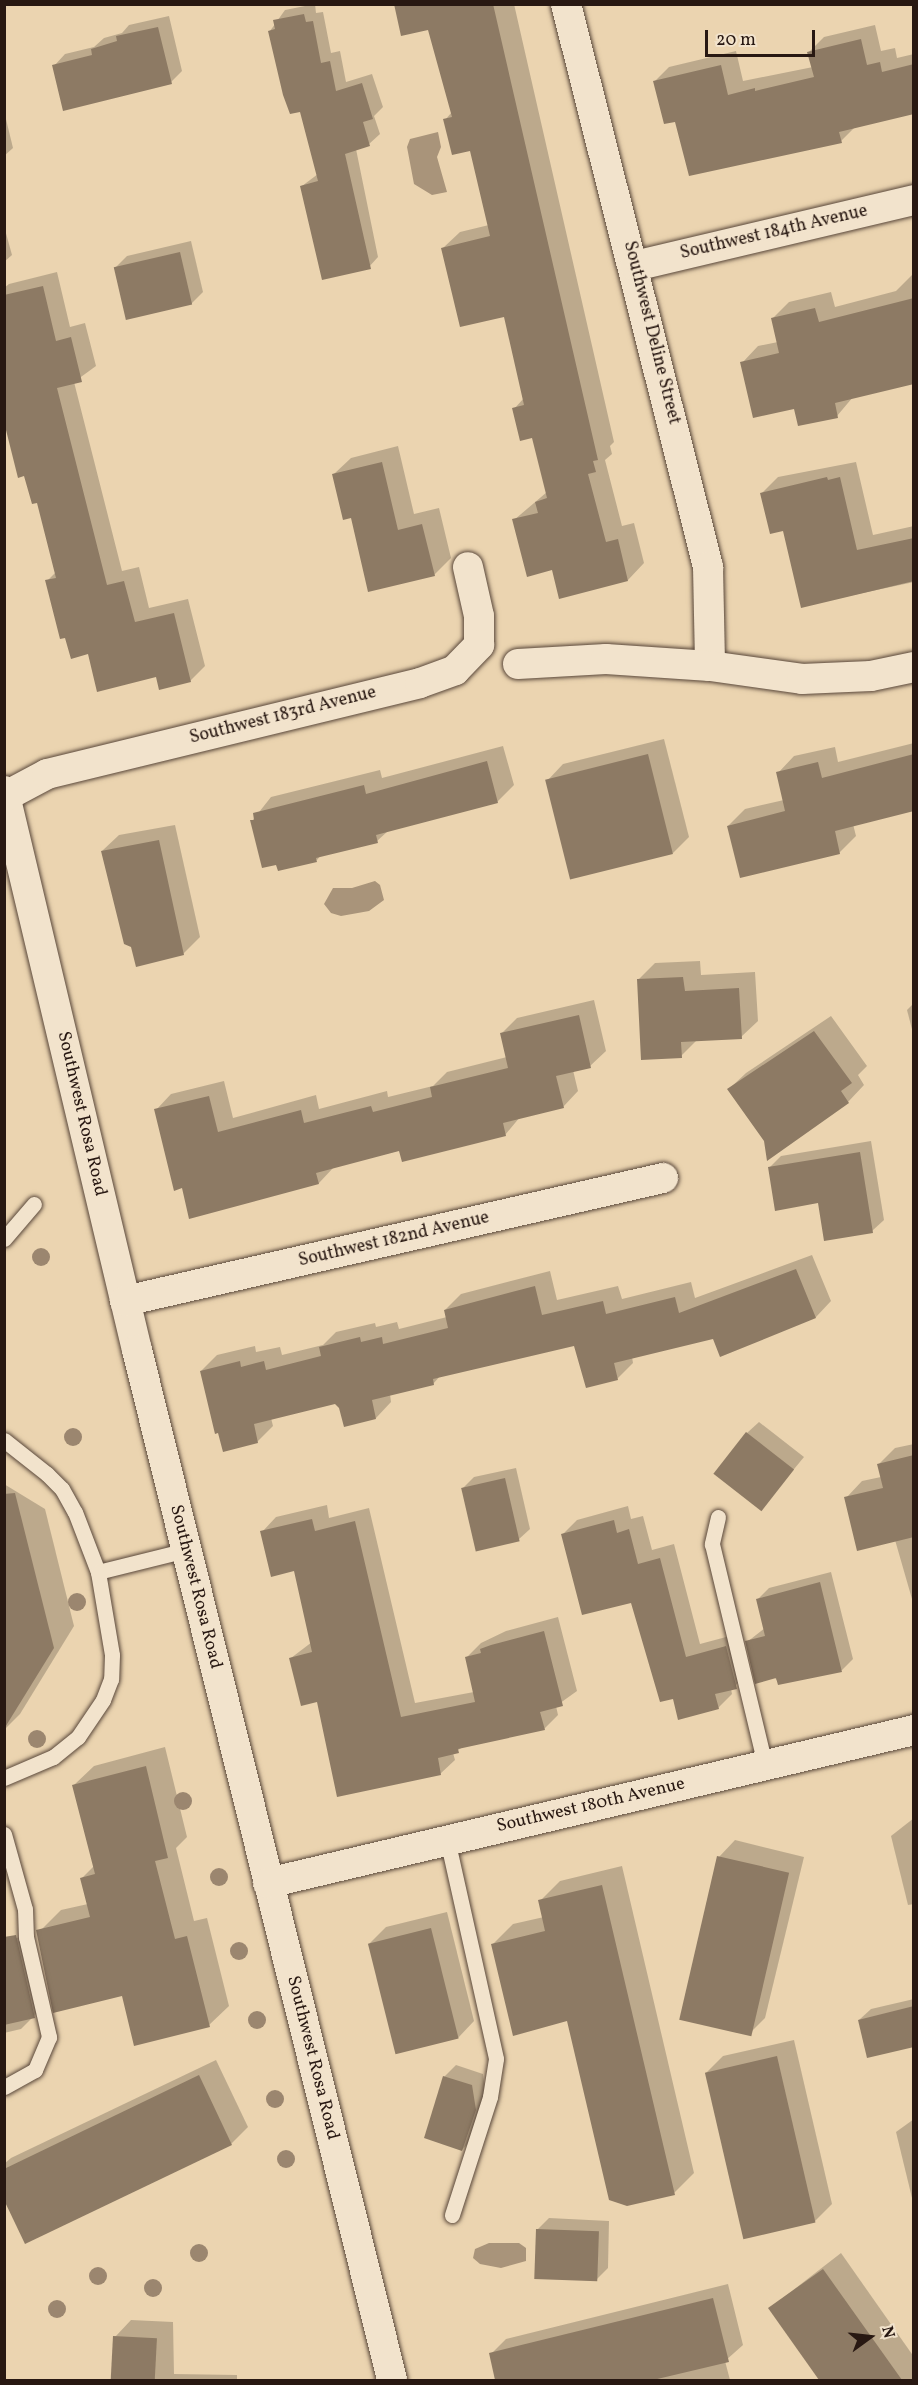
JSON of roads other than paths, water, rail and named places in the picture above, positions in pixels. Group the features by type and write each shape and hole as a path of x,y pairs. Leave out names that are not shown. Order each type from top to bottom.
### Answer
{"street":[{"name":"Southwest Deline Street","path":"566,4 635,266 708,567 710,666"},
{"name":"Southwest 184th Avenue","path":"635,266 914,200"},
{"name":"Southwest 183rd Avenue","path":"5,795 47,774 420,682 455,670 478,645 479,616 468,567"},
{"path":"518,664 606,659 710,666 802,679 871,676 914,667"},
{"name":"Southwest Rosa Road","path":"5,795 125,1301 392,2380"},
{"name":"Southwest 182nd Avenue","path":"125,1301 663,1178"},
{"name":"Southwest 180th Avenue","path":"268,1883 914,1730"}],"lane":[{"path":"4,1239 34,1204"},
{"path":"4,1440 62,1489 98,1572 112,1655 111,1679 104,1700 78,1737 53,1756 4,1778"},
{"path":"718,1517 712,1544 765,1765"},
{"path":"98,1572 186,1550"},
{"path":"4,1834 25,1909 26,1937 49,2037 35,2070 4,2087"},
{"path":"447,1839 496,2059 490,2097 452,2215"}]}
